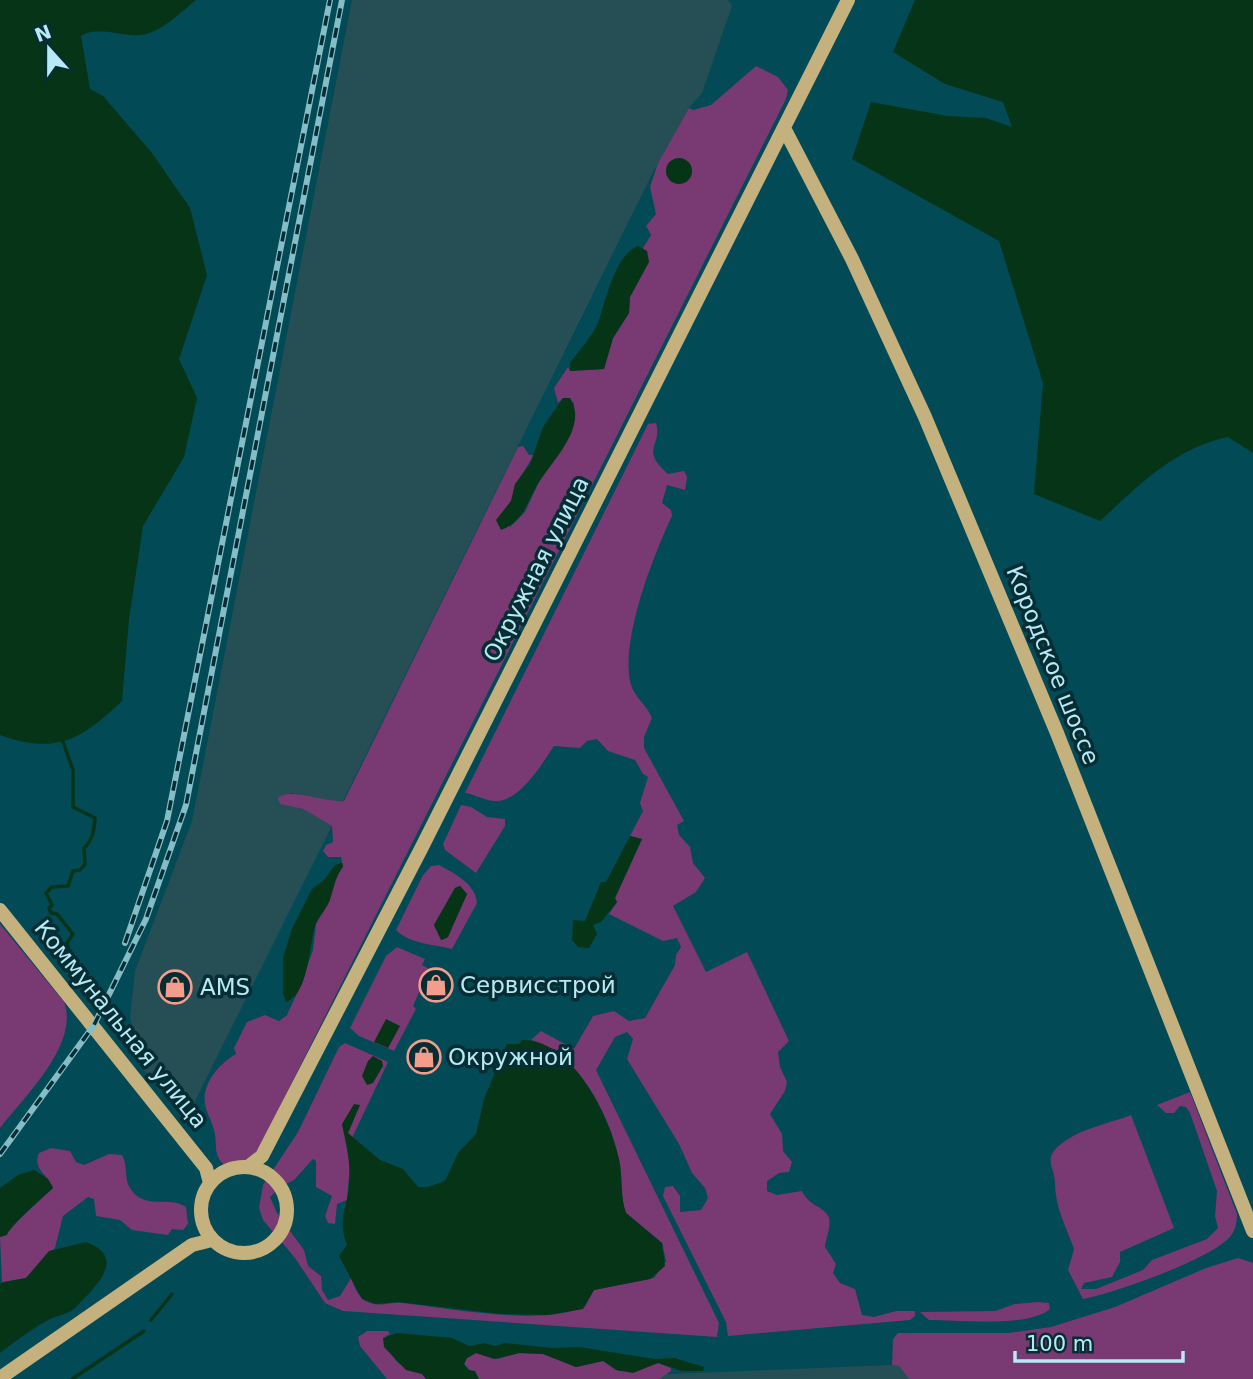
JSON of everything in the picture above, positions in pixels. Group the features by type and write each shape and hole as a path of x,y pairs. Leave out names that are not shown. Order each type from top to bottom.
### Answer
{"main road":[{"name":"Окружная улица","path":"262,1164 848,0"},
{"name":"Кородское шоссе","path":"784,128 852,260 925,417 1058,733 1253,1231"},
{"name":"Коммунальная улица","path":"0,910 206,1168"},
{"path":"262,1164 281,1186 287,1199 285,1227 277,1239 261,1250 237,1253 223,1249 208,1233 200,1213 202,1198 210,1183 222,1173 231,1168 262,1164"},
{"path":"206,1168 222,1173"},
{"path":"206,1168 210,1183"},
{"path":"0,1378 208,1233"}],"shaded area":[{"path":"0,0 196,0 170,21 148,33 133,35 95,31 81,36 90,89 103,96 152,153 190,208 207,275 179,359 197,398 184,457 143,526 129,619 122,701 94,726 80,734 67,740 37,744 0,735"},
{"path":"352,0 728,0 732,6 702,93 689,108 653,172 343,801 328,801 291,793 284,804 303,809 332,826 191,1109 144,1071 130,1018 135,971 192,821"},
{"path":"915,0 1253,0 1253,453 1228,437 1191,450 1159,470 1100,521 1034,494 1043,383 999,241 852,159 871,102 947,116 986,118 1012,127 1003,102 945,84 893,52"},
{"path":"756,66 778,77 788,90 786,99 259,1148 245,1163 226,1166 217,1154 214,1130 205,1104 206,1089 218,1069 236,1054 234,1048 247,1022 265,1015 279,1021 287,1015 313,950 316,924 330,900 333,881 343,867 341,857 328,857 323,851 326,845 333,842 332,826 303,809 280,804 278,798 290,794 344,801 518,447 523,446 529,455 534,455 516,484 511,501 505,509 510,527 525,512 538,484 570,435 574,403 563,398 558,403 554,388 568,367 570,371 604,369 613,338 629,313 630,297 649,261 643,248 651,235 646,226 656,214 650,187 658,163 689,108 693,110 711,105"},
{"path":"679,158 688,162 692,171 688,180 679,184 670,180 666,171 670,162"},
{"path":"638,246 647,251 649,262 630,297 629,313 613,338 604,369 570,371 570,363 596,327 617,269 630,251"},
{"path":"563,398 570,398 575,409 572,432 537,485 520,517 501,530 496,520 511,501 515,484 530,464 543,427"},
{"path":"656,423 657,437 653,453 659,466 668,474 684,471 687,477 685,490 667,485 662,503 671,510 672,516 640,600 630,646 629,667 633,690 652,718 644,737 644,748 684,821 677,825 679,835 690,847 693,863 705,878 696,892 673,906 706,972 747,952 789,1041 778,1052 780,1067 787,1082 785,1091 770,1114 782,1134 783,1151 792,1162 789,1172 779,1173 767,1181 767,1191 777,1195 802,1191 808,1200 827,1214 829,1225 825,1247 836,1264 833,1273 840,1283 855,1289 862,1315 874,1317 896,1311 915,1311 915,1316 910,1320 728,1336 726,1322 663,1196 665,1187 673,1186 680,1196 680,1212 701,1210 708,1198 705,1188 692,1173 679,1144 627,1059 633,1039 627,1032 615,1037 596,1070 719,1323 717,1337 343,1311 325,1303 295,1258 263,1220 259,1208 263,1185 298,1132 339,1047 345,1043 388,1062 352,1138 348,1133 359,1106 342,1124 350,1165 347,1200 337,1204 335,1224 328,1223 325,1216 332,1196 316,1187 316,1161 313,1159 294,1180 280,1187 270,1197 277,1213 304,1250 308,1266 321,1276 322,1290 328,1300 340,1296 351,1278 360,1296 374,1304 402,1303 469,1312 546,1315 585,1306 594,1290 654,1278 666,1261 662,1243 626,1213 615,1143 600,1106 577,1072 563,1058 531,1040 541,1031 574,1049 593,1016 614,1011 629,1021 645,1018 675,965 676,955 681,947 677,938 663,941 609,914 617,902 615,898 642,839 630,836 643,811 640,803 648,777 643,774 635,760 608,751 597,739 587,741 580,748 554,746 530,780 506,799 493,801 465,793 648,424"},
{"path":"461,805 471,807 487,817 505,819 505,826 476,873 445,850 443,844"},
{"path":"630,836 642,839 615,898 617,902 601,922 593,925 597,934 589,948 578,947 572,940 573,920 585,921 601,882 606,882"},
{"path":"342,863 329,902 315,926 304,979 294,997 286,1002 283,993 283,958 292,929 312,889 324,880 335,865"},
{"path":"439,865 457,876 476,896 477,903 452,949 409,939 396,930 423,875 431,866","holes":["460,886 467,894 447,938 442,940 434,925 455,888"]},
{"path":"460,886 467,894 448,937 441,940 434,925 455,888"},
{"path":"0,924 64,1002 67,1018 64,1035 47,1069 0,1128"},
{"path":"397,947 425,959 422,965 429,969 413,1006 416,1009 394,1051 359,1036 350,1028 386,956"},
{"path":"386,1019 400,1026 388,1048 374,1042"},
{"path":"522,1040 540,1043 557,1052 586,1083 598,1102 614,1142 626,1213 662,1243 665,1266 650,1279 594,1290 583,1309 548,1315 501,1314 398,1302 376,1304 362,1299 339,1256 347,1245 343,1221 349,1177 342,1124 354,1104 360,1105 348,1133 380,1160 403,1169 418,1187 428,1187 445,1181 458,1153 476,1134 484,1099 507,1044 519,1044"},
{"path":"373,1056 382,1061 383,1066 373,1083 367,1085 362,1076"},
{"path":"1190,1092 1237,1214 1234,1231 1228,1239 1200,1257 1137,1283 1083,1299 1068,1270 1074,1249 1057,1200 1051,1161 1053,1152 1080,1133 1131,1115 1174,1228 1120,1252 1120,1262 1112,1277 1084,1283 1081,1289 1096,1289 1143,1270 1152,1260 1207,1239 1218,1228 1215,1216 1217,1191 1190,1113 1186,1107 1180,1106 1174,1113 1166,1113 1157,1105"},
{"path":"51,1148 70,1151 76,1162 84,1165 109,1154 122,1155 128,1184 136,1195 149,1201 172,1202 186,1207 188,1224 183,1230 172,1229 168,1235 132,1230 120,1220 96,1216 94,1199 88,1197 63,1216 55,1248 26,1278 2,1282 0,1237 53,1188 39,1168 37,1159 39,1153"},
{"path":"34,1170 48,1179 53,1188 7,1235 0,1237 0,1188 18,1175"},
{"path":"86,1242 105,1256 104,1274 98,1283 73,1310 44,1322 0,1353 0,1283 26,1278 49,1251"},
{"path":"1238,1258 1253,1263 1253,1379 909,1379 899,1366 892,1365 893,1339 898,1333 1008,1333 1051,1327 1115,1307 1206,1268"},
{"path":"1049,1303 1050,1309 1040,1315 1010,1321 929,1320 920,1312 995,1311 1015,1304"},
{"path":"367,1331 388,1331 390,1334 386,1336 393,1357 426,1379 387,1379 360,1346 358,1337"},
{"path":"397,1333 452,1338 469,1346 484,1343 495,1346 505,1343 552,1348 579,1347 654,1359 674,1358 704,1367 703,1371 682,1371 658,1363 633,1373 616,1370 603,1361 576,1367 543,1354 519,1353 494,1359 476,1353 467,1358 464,1364 468,1370 475,1371 479,1379 426,1379 422,1374 406,1370 384,1347 383,1338"},
{"path":"476,1353 498,1359 519,1353 543,1354 576,1367 603,1361 619,1371 658,1363 671,1368 671,1371 659,1379 479,1379 464,1364 467,1358"},
{"path":"899,1366 909,1379 545,1379"}],"waterway":[{"path":"63,742 73,770 73,807 95,818 95,822 91,838 84,848 85,864 80,870 73,871 68,886 52,887 46,893 52,905 49,908 51,913 57,914 73,934 67,943 78,978 91,992"},
{"path":"151,1320 172,1294"},
{"path":"72,1379 144,1331"}],"railway":[{"path":"125,943 167,821 330,0"},
{"path":"0,1154 94,1025 146,919 186,805 342,0"}],"place":[{"name":"Сервисстрой","path":"436,985"},
{"name":"AMS","path":"175,987"},
{"name":"Окружной","path":"424,1057"}]}
